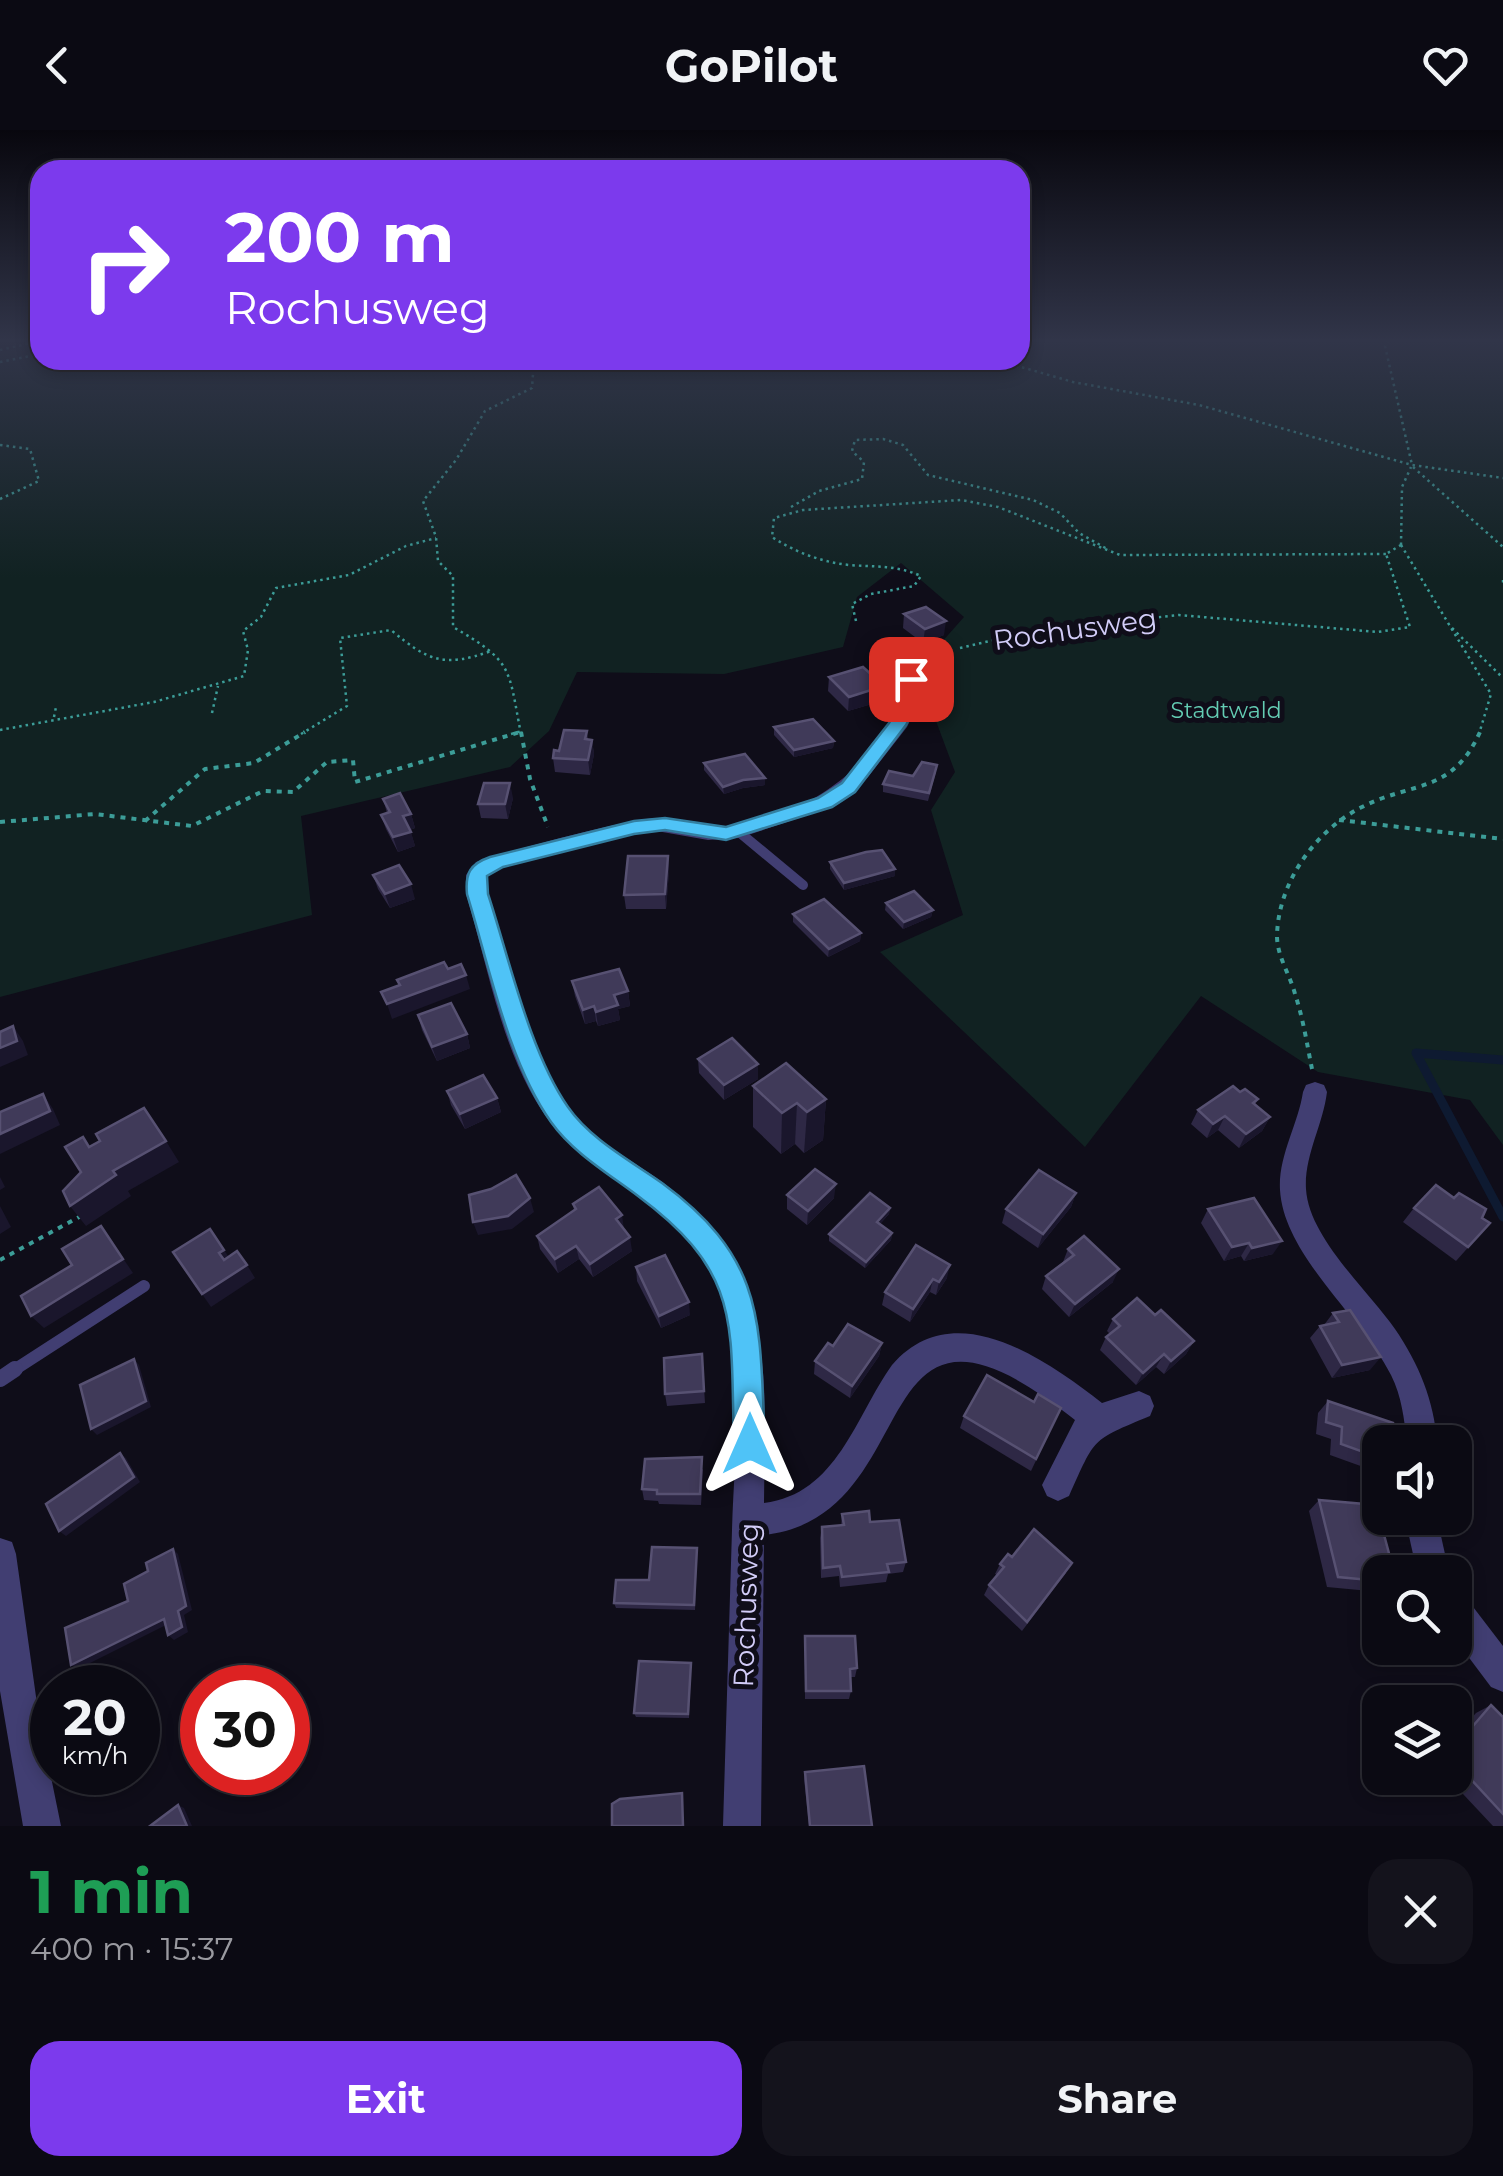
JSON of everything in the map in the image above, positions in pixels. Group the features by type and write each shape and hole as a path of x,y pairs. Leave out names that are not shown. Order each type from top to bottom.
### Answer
{"street":[{"name":"Rochusweg","path":"742,1826 747,1342 734,1282 719,1254 691,1222 583,1140 559,1114 530,1056 477,894 476,876 483,867 555,845 651,824 708,834 739,832 825,802 848,788 907,709 912,663 941,652"},
{"path":"1315,1092 1314,1114 1294,1174 1296,1204 1321,1254 1390,1344 1411,1380 1422,1425"},
{"path":"748,1520 778,1518 814,1503 860,1448 911,1365 943,1348 971,1346 1000,1353 1097,1418"},
{"path":"1058,1485 1086,1427 1097,1418 1139,1406"},
{"path":"0,1554 21,1718 42,1826"},
{"path":"1472,1634 1503,1675"}],"lane":[{"path":"739,832 803,885"},
{"path":"0,1379 144,1286"}],"path":[{"path":"481,419 456,460 422,501 436,537 438,561 453,576 453,627 492,650 508,666 530,779 555,845"},
{"path":"1251,419 1412,465 1503,478"},
{"path":"1402,419 1412,465 1503,547"},
{"path":"856,621 852,604 871,594 914,586 921,576 900,565 848,565 789,548 772,537 774,518 796,502 862,479 864,462 852,452 855,440 883,438 904,444 928,475 1033,500 1117,554"},
{"path":"0,445 30,449 40,481 0,499"},
{"path":"1315,1092 1296,996 1276,938 1285,888 1339,820 1381,799 1422,789 1450,774 1469,751 1486,718 1492,694 1401,546 1402,487 1412,465"},
{"path":"790,509 856,509 930,497 977,502 1021,515 1054,534 1142,558 1220,553 1386,554 1401,546"},
{"path":"0,730 54,717 144,704 244,676 248,650 243,631 261,616 276,588 348,575 406,546 436,537"},
{"name":"Rochusweg","path":"941,652 1037,630 1179,616 1378,632 1410,627 1386,554"},
{"path":"1445,621 1503,678"},
{"path":"145,821 205,769 254,762 346,706 340,638 391,630 420,654 456,664 492,650"},
{"path":"212,713 218,686"},
{"path":"54,717 56,707"},
{"path":"0,822 95,814 192,826 263,792 293,792 327,762 353,760 355,782 522,731"},
{"path":"1339,820 1503,839"},
{"path":"0,1260 80,1216"}],"green space":[{"name":"Stadtwald","path":"0,419 1503,419 1503,1145 1470,1100 1318,1072 1201,996 1085,1147 880,952 963,915 931,810 955,772 917,670 964,617 901,563 857,597 843,647 724,674 577,672 549,731 510,767 301,816 312,915 0,997"}],"building":[{"path":"926,607 946,621 925,629 904,614"},
{"path":"863,667 884,686 849,697 829,677"},
{"path":"813,719 834,741 794,750 774,727"},
{"path":"564,730 587,731 585,739 592,740 588,760 553,758 554,750 559,751"},
{"path":"745,754 765,778 723,787 704,763"},
{"path":"922,762 937,765 929,793 883,784 889,771 913,776"},
{"path":"484,783 510,783 505,804 478,804"},
{"path":"400,793 411,814 403,816 411,832 393,837 381,815 390,812 383,799"},
{"path":"882,850 895,869 844,883 830,862 866,852"},
{"path":"628,856 668,856 665,894 624,895"},
{"path":"399,865 411,884 385,894 373,875"},
{"path":"914,891 933,910 904,922 886,903"},
{"path":"824,899 861,933 829,949 793,914"},
{"path":"444,962 448,969 461,964 466,975 387,1004 381,992 400,985 397,980"},
{"path":"619,969 628,991 614,995 618,1005 596,1012 594,1006 583,1010 572,981"},
{"path":"451,1003 467,1034 432,1047 418,1015"},
{"path":"13,1026 17,1041 0,1048 0,1032"},
{"path":"732,1038 758,1064 724,1085 698,1059"},
{"path":"786,1063 826,1099 807,1112 797,1103 782,1113 753,1086"},
{"path":"483,1075 497,1098 460,1114 447,1091"},
{"path":"1233,1086 1258,1099 1253,1103 1270,1117 1246,1134 1225,1116 1213,1124 1198,1110"},
{"path":"43,1094 50,1111 0,1134 0,1112"},
{"path":"144,1108 166,1141 113,1171 116,1175 70,1206 63,1191 81,1172 65,1147 83,1137 89,1147 100,1141 96,1134"},
{"path":"815,1169 836,1184 808,1211 787,1195"},
{"path":"1039,1170 1076,1193 1043,1234 1006,1209"},
{"path":"516,1175 530,1198 508,1216 473,1222 469,1195 491,1189"},
{"path":"1436,1185 1454,1198 1459,1193 1486,1209 1482,1218 1490,1223 1468,1247 1414,1208"},
{"path":"599,1187 622,1215 616,1219 630,1237 590,1264 576,1246 555,1259 537,1236"},
{"path":"870,1193 890,1208 877,1222 892,1233 866,1262 829,1234"},
{"path":"1254,1198 1282,1241 1252,1248 1249,1243 1232,1247 1208,1209"},
{"path":"101,1226 123,1259 31,1316 21,1296 72,1265 62,1249"},
{"path":"210,1229 224,1250 219,1253 224,1260 237,1251 247,1265 202,1294 173,1252"},
{"path":"1084,1236 1119,1269 1075,1304 1046,1276 1074,1255 1068,1249"},
{"path":"916,1245 950,1265 939,1282 933,1279 913,1309 885,1292"},
{"path":"665,1255 689,1302 659,1316 636,1267"},
{"path":"1137,1298 1155,1315 1161,1310 1194,1341 1171,1361 1164,1354 1143,1373 1106,1337 1120,1326 1113,1319"},
{"path":"1350,1310 1381,1357 1342,1365 1320,1326 1339,1322 1333,1313"},
{"path":"848,1324 882,1343 852,1386 815,1361 828,1343 833,1346"},
{"path":"702,1354 704,1391 665,1394 664,1358"},
{"path":"134,1359 146,1401 91,1429 80,1385"},
{"path":"987,1375 1034,1402 1038,1394 1061,1408 1036,1459 964,1416"},
{"path":"1328,1401 1393,1425 1362,1425 1362,1452 1341,1444 1342,1427 1326,1422"},
{"path":"120,1453 134,1477 59,1531 46,1504"},
{"path":"702,1457 700,1494 657,1494 657,1490 642,1489 645,1459"},
{"path":"1319,1500 1362,1504 1362,1535 1384,1535 1389,1555 1362,1555 1362,1579 1338,1577"},
{"path":"869,1511 870,1522 899,1520 906,1562 887,1564 889,1572 842,1577 840,1566 823,1568 822,1527 844,1525 842,1514"},
{"path":"1034,1529 1072,1563 1027,1622 989,1585 1004,1567 1000,1564 1008,1554 1012,1557"},
{"path":"652,1547 697,1548 694,1605 614,1603 616,1580 649,1580"},
{"path":"173,1549 186,1606 178,1611 182,1627 168,1635 164,1619 71,1665 65,1628 128,1601 124,1584 148,1571 146,1563"},
{"path":"805,1636 855,1636 857,1668 850,1669 851,1691 806,1691"},
{"path":"639,1661 691,1663 688,1714 634,1713"},
{"path":"1491,1705 1503,1717 1503,1814 1472,1780 1472,1727"},
{"path":"864,1766 872,1826 810,1826 805,1772"},
{"path":"682,1793 683,1826 612,1826 612,1804 620,1799"},
{"path":"178,1805 187,1826 150,1826"}],"waterway":[{"path":"1503,1060 1416,1053 1503,1217"}],"route":[{"path":"750,1444 745,1322 728,1268 679,1211 583,1140 559,1114 530,1056 477,894 476,876 483,867 498,862 634,827 665,824 726,834 839,796 907,709 911,679"}]}
